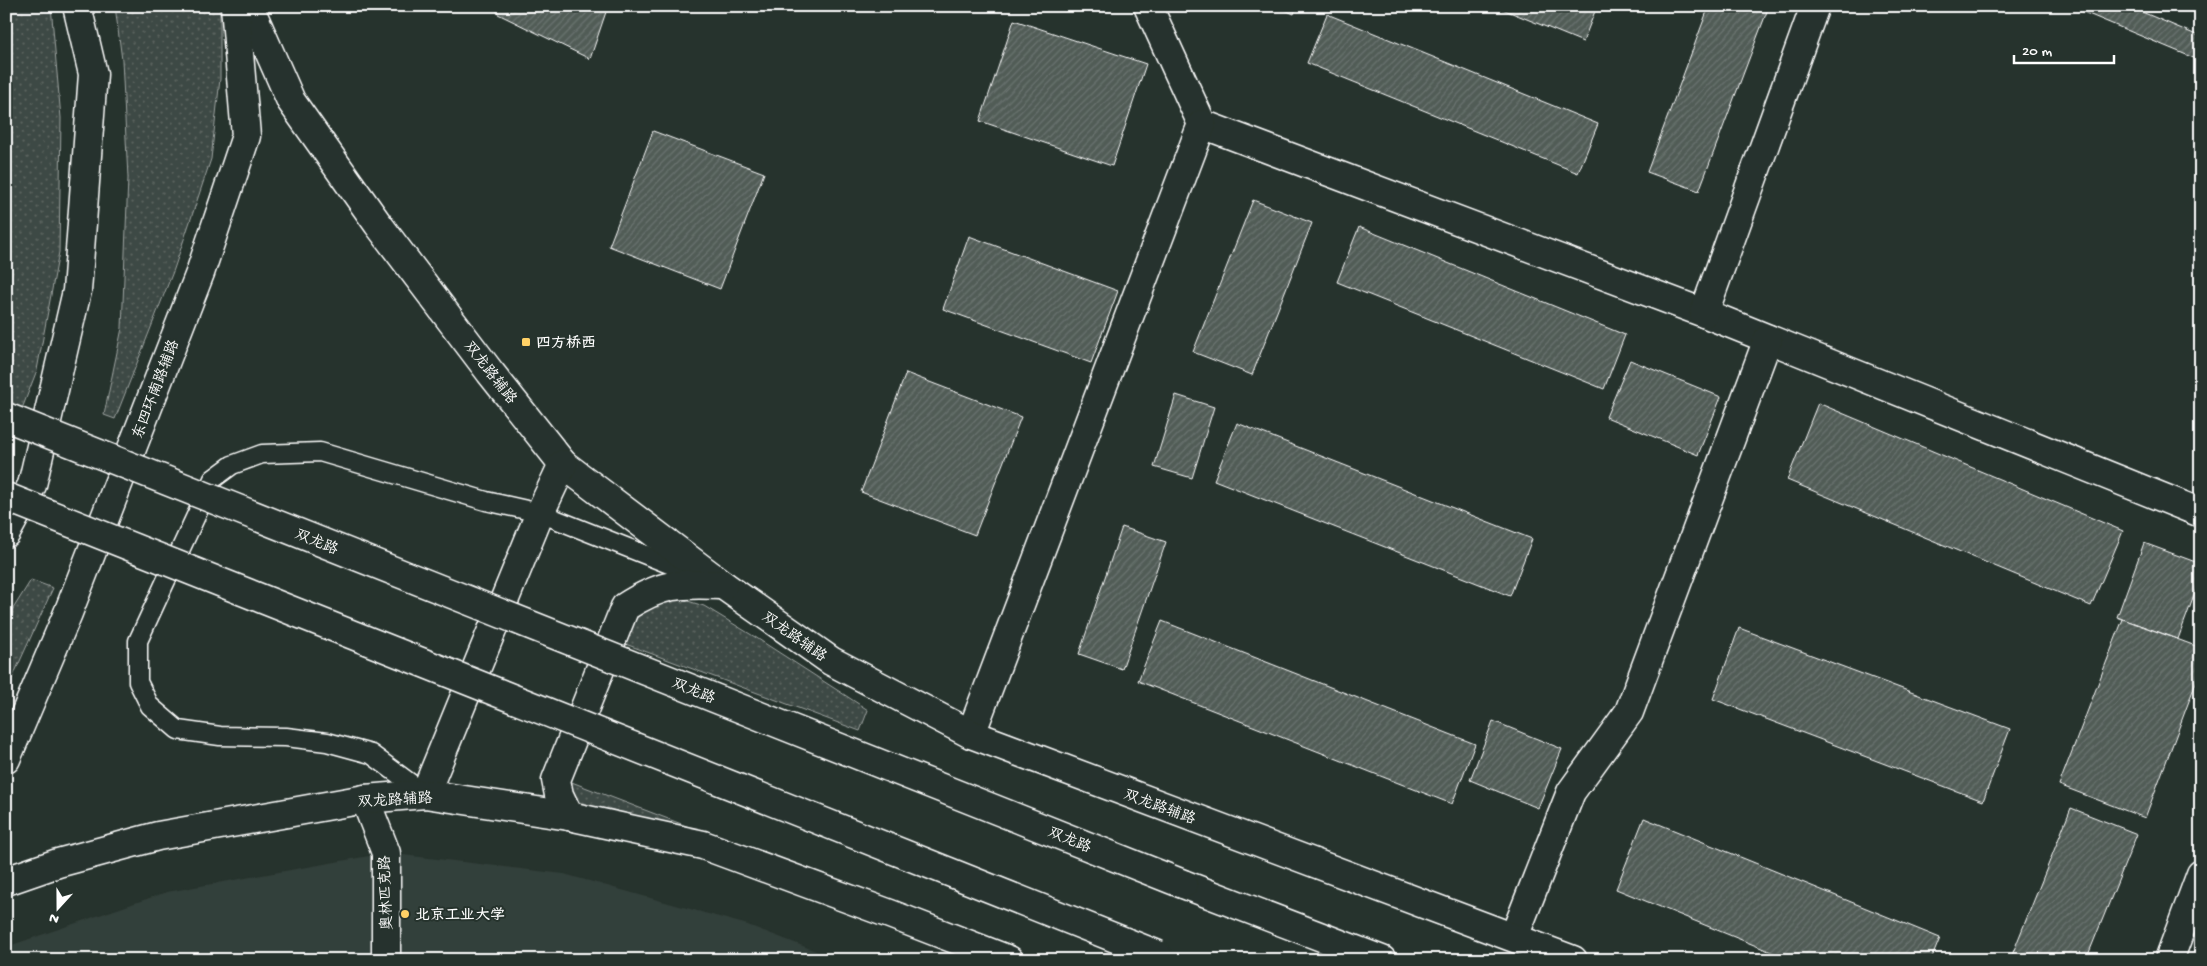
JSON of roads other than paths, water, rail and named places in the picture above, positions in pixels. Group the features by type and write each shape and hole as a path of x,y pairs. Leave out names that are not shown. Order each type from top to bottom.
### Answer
{"main road":[{"path":"6,533 32,485 77,291 93,74 77,6"},
{"name":"东四环南路辅路","path":"6,759 68,612 200,273 246,136 235,6"},
{"name":"双龙路辅路","path":"249,6 291,101 378,224 490,372 563,464 723,585 831,661 971,734 1573,960"},
{"path":"1148,6 1202,124 1704,314 2201,513"},
{"path":"1704,314 1815,6"},
{"path":"971,734 1202,124"},
{"path":"1514,937 1571,792 1629,712 1768,339"},
{"name":"双龙路","path":"6,417 1183,884 1382,960"},
{"path":"425,794 540,513 563,464"},
{"path":"6,497 1164,958"},
{"path":"569,816 559,795 556,780 625,607 646,593 669,585 723,585"},
{"name":"双龙路辅路","path":"6,881 58,863 158,836 365,799 425,794 569,816 703,845 1009,960"},
{"name":"奥林匹克路","path":"365,799 386,854 386,960"},
{"path":"2169,960 2201,874"}],"lane":[{"path":"425,794 371,754 328,742 286,737 220,736 178,730 150,706 138,682 138,641 212,479 232,465 262,454 320,452 486,500 540,513 723,585"}],"place":[{"name":"四方桥西","path":"526,342"},
{"name":"北京工业大学","path":"405,914"}]}
